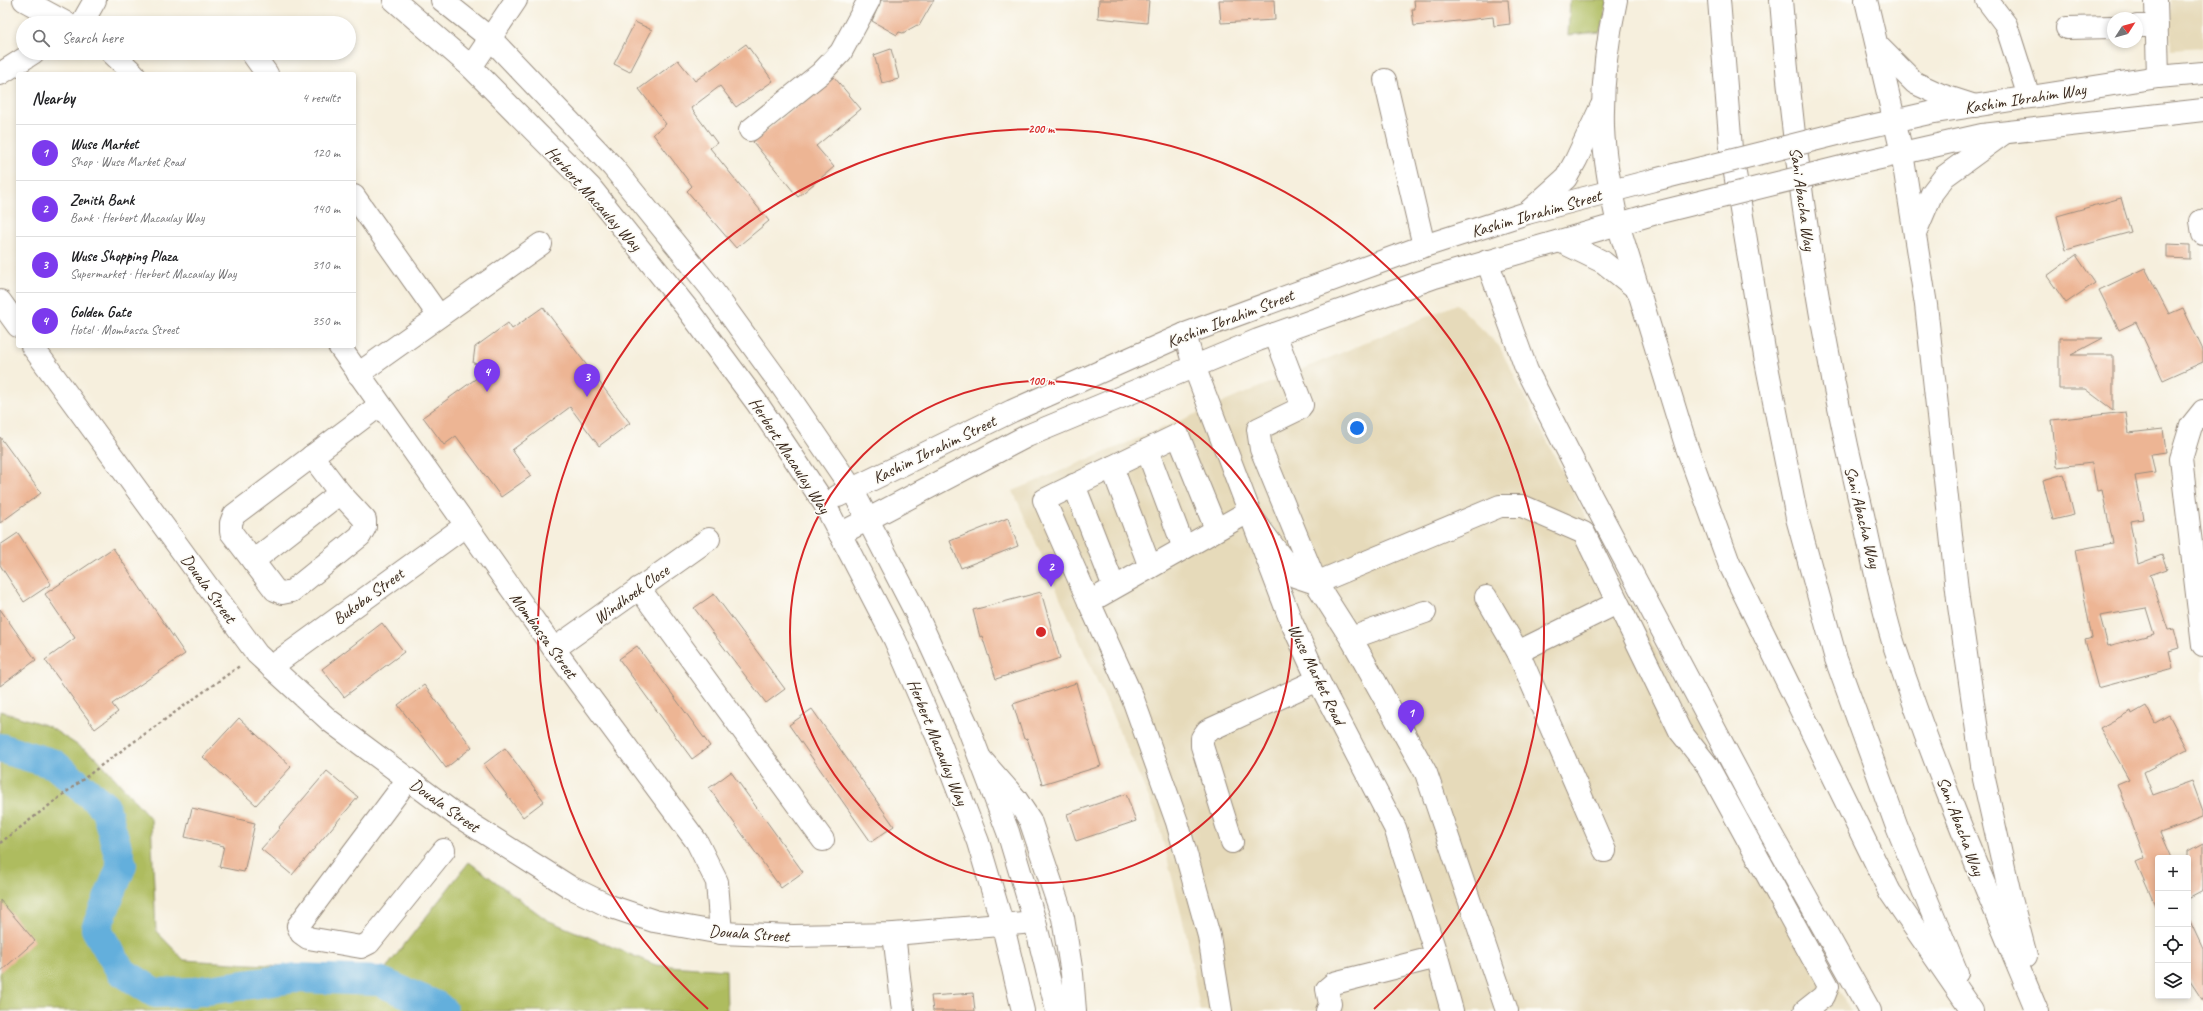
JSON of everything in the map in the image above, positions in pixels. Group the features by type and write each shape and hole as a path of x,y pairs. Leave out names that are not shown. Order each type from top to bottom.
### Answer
{"main road":[{"path":"24,0 53,16"},
{"path":"86,16 95,0"},
{"name":"Herbert Macaulay Way","path":"394,0 471,67 591,188 639,247 758,403 824,503 895,640 940,743 978,842 1003,926 1023,1011"},
{"name":"Herbert Macaulay Way","path":"442,0 491,39 613,167 710,287 781,385 852,489 869,519 915,611 968,727 1008,832 1035,922 1057,1011"},
{"path":"471,67 516,0"},
{"path":"750,130 821,73 841,52 869,0"},
{"path":"1616,0 1611,25 1603,128 1611,192 1618,224 1686,445 1729,563 1890,892 1972,1011"},
{"path":"1719,0 1731,149 1765,356 1797,518 1836,659 1897,827 1972,1011"},
{"name":"Sani Abacha Way","path":"1781,0 1788,93 1811,262 1849,457 1895,646 1962,834 2037,1011"},
{"path":"1866,0 1902,153 1926,306 1958,599 1984,779 2011,899 2041,1011"},
{"path":"1987,0 2006,25 2029,97"},
{"path":"2156,0 2147,26 2158,77"},
{"path":"2067,28 2107,27"},
{"path":"1877,45 1915,83 1941,95 1975,106"},
{"path":"0,74 22,60"},
{"path":"119,60 132,72"},
{"path":"257,60 266,72"},
{"name":"Kashim Ibrahim Way","path":"1849,131 1894,120 2029,97 2158,77 2203,72"},
{"path":"1385,80 1424,246"},
{"path":"1527,213 1566,178 1604,103"},
{"name":"Kashim Ibrahim Way","path":"1858,163 1982,136 2203,110"},
{"name":"Kashim Ibrahim Street","path":"824,503 1012,411 1185,334 1424,246 1527,213 1849,131"},
{"path":"1914,233 1932,193 1945,176 2004,133"},
{"name":"Kashim Ibrahim Street","path":"840,534 1027,436 1194,366 1275,334 1435,277 1487,261 1660,212 1858,163"},
{"path":"356,199 439,316"},
{"path":"1560,240 1603,262 1638,290"},
{"path":"358,374 541,244"},
{"path":"1487,261 1527,371 1588,491 1757,809 1870,1011"},
{"path":"0,302 16,323"},
{"name":"Wuse Market Road","path":"1185,334 1194,366 1248,512 1291,621 1318,680 1394,828 1437,957 1452,1011"},
{"path":"1275,334 1300,407 1258,429 1261,449 1316,583 1351,638 1426,773 1507,1011"},
{"name":"Douala Street","path":"33,348 264,660 330,721 455,814 570,887 609,906 654,921 721,933 793,936 894,934 1003,926 1035,922"},
{"name":"Mombassa Street","path":"339,348 554,649 697,842 717,882 721,933"},
{"path":"312,456 340,493 365,520 365,527 360,536 292,591 282,593 275,590 231,532 231,523 234,515 312,456 380,405"},
{"path":"2203,411 2192,426 2181,459 2203,645"},
{"path":"1216,530 1178,435 1044,500 1133,699 1177,822 1209,936 1220,1011"},
{"path":"1147,450 1184,548"},
{"path":"1112,467 1150,567"},
{"path":"1074,485 1114,588"},
{"path":"253,561 340,493"},
{"path":"1089,602 1248,512 1295,576 1316,583 1500,506 1522,506 1584,533 1680,731 1707,764 1828,986 1824,996 1805,1011"},
{"name":"Bukoba Street","path":"264,660 465,526"},
{"name":"Windhoek Close","path":"554,649 709,538"},
{"path":"639,588 823,840"},
{"path":"1486,597 1518,652 1605,851"},
{"path":"1518,652 1617,603"},
{"path":"1351,638 1425,612"},
{"path":"1232,842 1202,746 1202,738 1207,731 1318,680"},
{"path":"979,757 1016,799 1030,820 1063,918 1076,1011"},
{"path":"408,779 298,926 301,933 308,938 361,947 369,943 444,850"},
{"path":"894,934 903,1011"},
{"path":"1327,1011 1330,1004 1328,989 1334,983 1437,957"}],"path":[{"path":"0,843 103,764 264,660"}],"shaded area":[{"path":"2170,0 2203,0 2203,48 2171,50"},
{"path":"1457,304 1499,346 1609,563 1851,1011 1200,1011 1187,937 1156,814 1013,491"}],"green space":[{"path":"1570,0 1608,0 1601,32 1568,35"},
{"path":"0,711 48,726 97,758 151,819 156,931 184,960 383,972 469,862 547,920 656,965 726,970 727,1011 0,1011"}],"building":[{"path":"881,0 934,0 919,26 917,25 903,33 899,32 897,35 872,21"},
{"path":"1099,0 1149,0 1147,23 1098,18"},
{"path":"1219,0 1274,0 1275,20 1221,23"},
{"path":"1414,0 1508,0 1510,24 1494,26 1493,17 1414,26 1412,9 1415,9"},
{"path":"635,22 652,30 630,72 614,64"},
{"path":"746,44 773,81 736,107 720,86 691,108 717,143 710,148 769,221 736,248 687,191 692,186 653,134 666,124 639,89 678,60 695,81"},
{"path":"891,49 899,79 882,83 874,55"},
{"path":"834,77 861,109 816,146 834,167 798,197 753,142"},
{"path":"2121,198 2131,232 2066,250 2057,216"},
{"path":"2167,244 2190,245 2190,259 2167,258"},
{"path":"2076,255 2095,283 2066,303 2047,276"},
{"path":"2145,268 2169,314 2183,308 2203,350 2203,362 2163,380 2136,322 2119,330 2099,290"},
{"path":"543,307 630,423 599,446 570,407 512,450 531,476 501,497 456,436 444,445 423,417 492,367 473,363 475,347 508,323 512,329"},
{"path":"2059,338 2103,338 2071,355 2113,355 2113,410 2085,389 2059,389"},
{"path":"2126,412 2129,433 2163,429 2166,452 2151,454 2155,473 2135,476 2143,519 2130,521 2138,564 2162,555 2167,569 2150,575 2168,630 2174,629 2179,648 2169,651 2173,668 2098,688 2085,640 2092,638 2075,550 2113,543 2102,490 2097,491 2092,463 2057,467 2052,420","holes":["2146,608 2154,634 2108,646 2100,616"]},
{"path":"0,437 41,493 0,523"},
{"path":"2064,474 2074,515 2053,520 2043,480"},
{"path":"1008,518 1018,546 961,568 950,541"},
{"path":"18,533 51,584 24,602 0,565 0,545"},
{"path":"113,548 185,654 112,704 118,712 95,729 45,660 75,638 45,594"},
{"path":"1041,592 1060,658 996,679 982,636 980,637 973,610"},
{"path":"714,594 785,689 766,703 694,608"},
{"path":"0,609 36,660 0,686"},
{"path":"382,623 404,652 344,697 322,669"},
{"path":"637,646 710,746 692,759 619,659"},
{"path":"1076,683 1101,766 1042,784 1027,738 1024,739 1013,704"},
{"path":"424,685 472,747 446,768 398,705"},
{"path":"2146,706 2155,723 2169,715 2187,749 2144,772 2153,795 2192,781 2203,811 2203,817 2160,833 2170,855 2155,855 2155,905 2136,862 2145,858 2117,784 2129,779 2100,728 2131,711 2132,714"},
{"path":"812,709 894,826 871,842 789,725"},
{"path":"239,718 291,767 256,805 203,757"},
{"path":"505,748 544,801 523,817 484,764"},
{"path":"327,771 358,797 292,875 261,849"},
{"path":"731,772 803,872 781,888 709,788"},
{"path":"1126,794 1136,821 1076,841 1067,814"},
{"path":"192,808 255,823 244,872 219,867 224,846 185,837"},
{"path":"2203,843 2203,891 2191,897 2191,855 2188,855 2188,851"},
{"path":"0,900 35,941 0,972"},
{"path":"2191,923 2203,949 2203,1001 2191,983"},
{"path":"973,993 975,1011 933,1011 931,996"}],"waterway":[{"path":"0,748 54,764 105,807 122,865 96,929 121,971 155,993 193,992 296,978 379,981 437,1006 443,1011"}],"place":[{"name":"Golden Gate","path":"487,392"},
{"name":"Wuse Shopping Plaza","path":"587,397"},
{"name":"Zenith Bank","path":"1051,587"},
{"name":"Wuse Market","path":"1411,733"}]}
